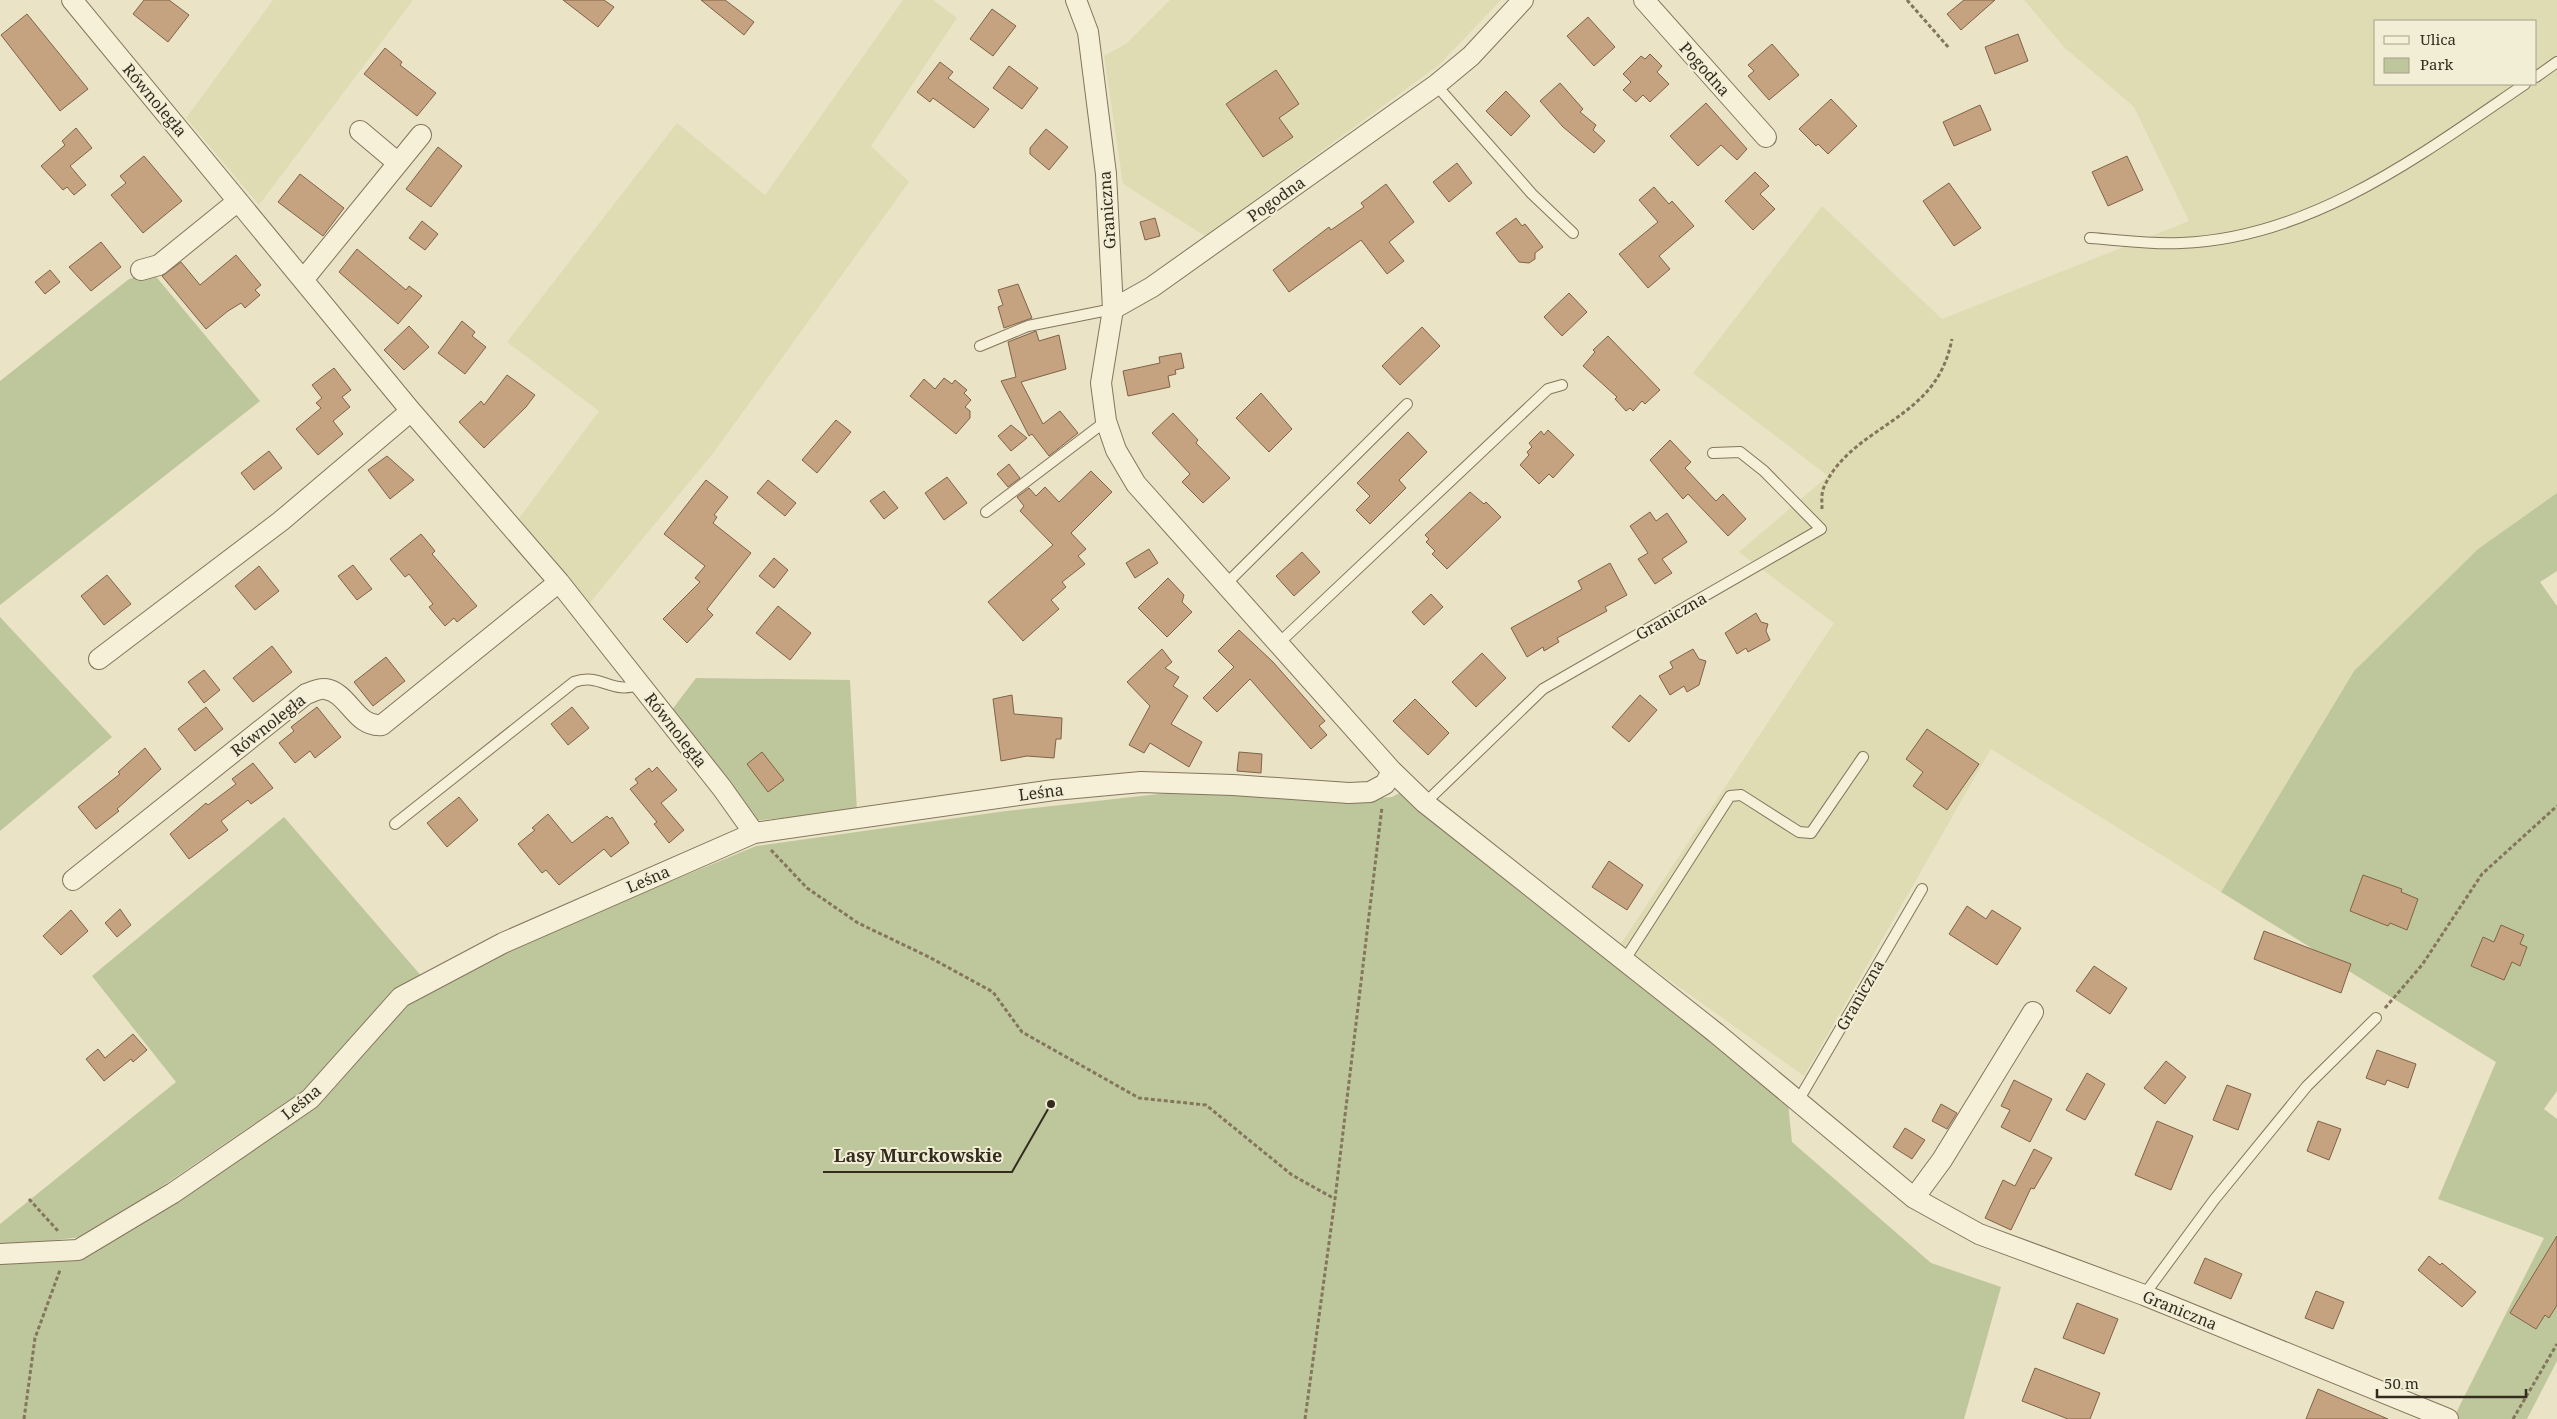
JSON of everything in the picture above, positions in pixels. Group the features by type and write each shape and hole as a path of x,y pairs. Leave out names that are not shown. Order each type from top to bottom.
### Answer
{"street":[{"name":"Równoległa","path":"72,0 411,411 559,582 722,788 754,833"},
{"name":"Graniczna","path":"1076,0 1088,32 1106,174 1113,309 1101,383 1106,421 1116,450 1136,484 1279,643 1388,778 1425,803 1624,961 1914,1198 1979,1234 2144,1295 2448,1419"},
{"name":"Pogodna","path":"1113,309 1152,287 1436,85 1471,56 1523,0"},
{"name":"Pogodna","path":"1644,0 1766,137"},
{"path":"360,131 398,163"},
{"path":"303,280 421,135"},
{"path":"141,270 159,265 238,201"},
{"path":"99,659 281,521 411,411"},
{"name":"Równoległa","path":"74,880 306,694 323,688 334,691 363,721 373,726 382,725 559,582"},
{"name":"Leśna","path":"0,1254 78,1250 173,1193 310,1099 401,997 503,943 754,833 1054,790 1141,782 1233,785 1348,793 1370,792 1388,778"},
{"path":"1914,1198 1942,1160 2033,1012"}],"lane":[{"path":"2537,76 2557,62"},
{"path":"1436,85 1532,194 1573,232"},
{"path":"2090,238 2181,243 2235,236 2318,212 2410,163 2524,85"},
{"path":"980,346 1028,326 1113,309"},
{"path":"1279,643 1548,389 1562,385"},
{"path":"1226,584 1407,404"},
{"path":"986,512 1106,421"},
{"path":"1713,453 1740,452 1764,471 1821,529"},
{"name":"Graniczna","path":"1425,803 1543,689 1821,529"},
{"path":"395,824 574,682 586,677 627,690 640,684"},
{"path":"1624,961 1730,796 1741,795 1799,832 1811,833 1863,757"},
{"name":"Graniczna","path":"1798,1102 1922,888"},
{"path":"2144,1295 2214,1200 2307,1086 2376,1018"}],"path":[{"path":"1907,0 1949,48"},
{"path":"1821,529 1823,488 1844,456 1906,411 1930,389 1946,364 1952,339"},
{"path":"1306,1419 1388,778"},
{"path":"2376,1018 2422,965 2482,874 2557,806"},
{"path":"754,833 808,888 858,923 929,957 993,992 1022,1032 1139,1098 1206,1105 1292,1175 1335,1199"},
{"path":"24,1419 35,1338 60,1270 78,1250 29,1199"},
{"path":"2512,1419 2557,1344"}],"shaded area":[{"path":"273,0 413,0 259,205 186,118"},
{"path":"903,0 933,0 957,18 871,146 909,182 714,452 588,605 517,521 599,411 507,342 677,123 765,195"},
{"path":"1170,0 1501,0 1439,65 1205,236 1123,184 1104,56 1127,43"},
{"path":"2024,0 2557,0 2557,493 2478,549 2354,671 2221,892 1991,749 1804,1076 1620,945 1834,623 1739,552 1828,476 1693,373 1822,206 1942,319 2189,221 2134,107 2065,48"}],"green space":[{"path":"153,273 260,401 0,605 0,381 129,279"},
{"path":"2557,493 2557,571 2540,582 2557,606 2557,1091 2544,1109 2557,1119 2557,1361 2527,1419 2453,1419 2544,1238 2438,1199 2496,1062 2221,892 2354,671 2478,549"},
{"path":"0,617 112,737 0,831"},
{"path":"696,678 850,680 857,811 752,821 671,711"},
{"path":"1403,791 1788,1103 1792,1142 1931,1263 2001,1287 1964,1419 0,1419 0,1261 86,1256 295,1121 403,1004 546,933 756,846 1006,811 1177,792 1351,800 1392,797"},
{"path":"284,817 423,978 304,1090 89,1236 0,1247 0,1224 176,1082 92,976"}],"building":[{"path":"144,0 169,0 189,15 168,42 133,14"},
{"path":"563,0 604,0 614,7 598,27"},
{"path":"701,0 725,0 754,22 744,35"},
{"path":"1964,0 1995,0 1961,30 1947,14"},
{"path":"992,9 1016,26 993,56 970,39"},
{"path":"27,14 88,89 60,111 1,35"},
{"path":"1588,17 1615,47 1594,66 1567,36"},
{"path":"2018,34 2028,61 1995,74 1985,47"},
{"path":"1772,44 1799,75 1769,100 1748,76 1754,71 1748,65"},
{"path":"385,48 402,62 400,65 436,93 417,116 364,74"},
{"path":"1650,54 1662,66 1657,72 1669,84 1650,102 1643,95 1636,102 1623,90 1631,82 1623,74 1641,56 1645,59"},
{"path":"940,62 953,72 948,78 989,109 974,128 933,98 930,102 917,92"},
{"path":"1009,66 1038,88 1022,109 993,88"},
{"path":"1276,70 1299,104 1279,118 1293,137 1263,157 1226,104"},
{"path":"1560,83 1583,109 1580,112 1596,125 1593,130 1605,141 1594,153 1563,127 1540,101"},
{"path":"1506,91 1530,116 1511,136 1486,111"},
{"path":"1831,99 1857,126 1828,154 1818,144 1816,146 1799,129"},
{"path":"1706,103 1747,149 1737,160 1721,145 1698,166 1670,136"},
{"path":"1980,105 1991,130 1954,146 1943,122"},
{"path":"76,128 92,148 70,166 86,185 74,195 67,187 63,190 41,166 65,145 62,141"},
{"path":"1046,129 1068,147 1049,170 1030,154 1030,148"},
{"path":"438,147 462,166 431,207 406,189"},
{"path":"144,156 182,201 143,233 111,195 126,183 120,176"},
{"path":"2127,156 2143,190 2108,206 2092,172"},
{"path":"1457,163 1472,183 1449,202 1433,182"},
{"path":"1755,172 1769,186 1760,194 1775,209 1753,230 1725,201"},
{"path":"300,174 344,208 323,236 278,202"},
{"path":"1949,183 1981,228 1954,246 1923,201"},
{"path":"1386,184 1414,222 1389,242 1404,261 1387,274 1361,240 1289,292 1273,270 1329,227 1331,230 1364,207 1361,203"},
{"path":"1654,187 1669,204 1672,201 1694,226 1659,256 1670,269 1648,288 1619,254 1658,222 1639,200"},
{"path":"1155,218 1160,236 1145,240 1140,222"},
{"path":"1516,218 1522,226 1525,224 1543,247 1535,253 1535,259 1529,263 1519,262 1496,233"},
{"path":"422,221 438,234 425,250 409,238"},
{"path":"101,242 121,267 91,291 69,267"},
{"path":"357,249 406,290 409,286 422,296 398,324 339,272"},
{"path":"236,255 261,285 255,290 260,295 245,308 241,303 228,311 206,329 162,276 181,262 200,285"},
{"path":"50,270 60,282 45,294 35,282"},
{"path":"1018,284 1032,318 1004,328 998,307 1003,305 998,290"},
{"path":"1569,293 1587,312 1562,336 1544,317"},
{"path":"462,321 475,332 472,336 486,347 465,374 438,353"},
{"path":"409,326 429,347 404,370 384,350"},
{"path":"1422,327 1440,346 1400,385 1382,366"},
{"path":"1036,331 1039,341 1059,335 1066,369 1021,382 1043,424 1060,411 1078,433 1049,456 1032,434 1029,436 1001,381 1016,377 1008,342"},
{"path":"1608,336 1660,390 1645,404 1642,401 1633,411 1630,408 1626,411 1615,399 1617,397 1583,366 1595,352 1593,350"},
{"path":"1181,353 1184,368 1175,370 1176,374 1168,376 1170,387 1128,396 1123,371 1160,363 1159,357"},
{"path":"334,368 351,390 342,397 350,407 333,421 343,434 318,455 296,429 321,408 316,403 322,398 312,385"},
{"path":"507,375 535,395 526,407 484,448 459,422 481,401 484,405"},
{"path":"944,378 952,384 955,380 967,390 964,393 971,400 965,407 970,411 970,418 956,434 910,396 924,379 935,389"},
{"path":"1261,393 1292,429 1269,452 1236,418"},
{"path":"1173,413 1198,440 1196,443 1230,478 1203,503 1182,482 1190,474 1152,433"},
{"path":"836,420 851,432 817,473 802,460"},
{"path":"1011,425 1027,438 1011,451 998,436"},
{"path":"1548,430 1574,455 1553,478 1549,474 1539,484 1520,465 1529,455 1527,452 1532,447 1529,443 1541,431 1544,435"},
{"path":"1408,432 1427,452 1399,480 1406,488 1370,524 1356,510 1370,496 1357,483"},
{"path":"1670,440 1691,462 1685,468 1716,501 1723,494 1746,519 1728,536 1688,494 1683,499 1650,460"},
{"path":"269,451 282,468 254,490 241,473"},
{"path":"387,456 414,480 390,499 368,470"},
{"path":"1009,464 1020,478 1008,487 997,474"},
{"path":"1091,471 1112,492 1071,533 1086,549 1078,556 1085,564 1062,582 1066,587 1051,600 1059,609 1023,641 988,602 1053,545 1020,511 1024,506 1017,497 1029,488 1036,496 1045,487 1059,502"},
{"path":"947,477 967,503 944,520 925,493"},
{"path":"706,480 728,497 714,515 717,517 713,523 751,553 707,609 713,615 687,643 663,619 700,582 695,578 705,566 664,534"},
{"path":"768,480 796,503 785,516 757,493"},
{"path":"884,491 898,508 884,519 870,501"},
{"path":"1470,492 1484,504 1486,502 1501,517 1447,569 1432,554 1435,551 1426,542 1429,539 1425,535"},
{"path":"1650,512 1656,521 1667,513 1687,542 1662,559 1672,573 1655,584 1638,559 1648,553 1630,526"},
{"path":"421,534 435,551 432,554 477,606 457,622 454,618 445,626 429,607 433,604 409,574 405,577 390,559"},
{"path":"1149,549 1158,563 1135,578 1126,563"},
{"path":"1302,552 1320,572 1294,596 1276,576"},
{"path":"774,558 788,570 774,588 759,576"},
{"path":"1610,563 1627,595 1605,607 1607,611 1557,638 1559,642 1544,651 1543,647 1527,657 1511,628 1582,589 1578,581"},
{"path":"353,565 372,589 357,600 338,576"},
{"path":"259,566 279,591 255,610 235,586"},
{"path":"107,575 131,604 104,625 81,596"},
{"path":"1168,578 1184,595 1182,602 1192,612 1167,637 1138,608"},
{"path":"1431,594 1443,607 1424,625 1412,612"},
{"path":"778,606 811,633 790,660 756,633"},
{"path":"1756,613 1761,622 1768,624 1766,631 1770,640 1748,652 1746,648 1737,654 1725,633"},
{"path":"1239,630 1273,662 1325,721 1319,726 1327,735 1311,749 1250,679 1217,712 1203,698 1234,667 1218,651"},
{"path":"272,646 292,672 253,702 233,678"},
{"path":"1162,649 1172,662 1165,668 1179,677 1173,686 1188,696 1171,724 1202,742 1189,767 1150,743 1144,753 1129,745 1150,706 1127,682"},
{"path":"1693,649 1699,659 1706,661 1699,685 1687,692 1684,686 1670,695 1659,676 1673,668 1670,662"},
{"path":"1482,653 1506,678 1476,707 1452,682"},
{"path":"386,657 405,681 373,706 354,682"},
{"path":"204,670 220,690 204,703 188,682"},
{"path":"1012,695 1014,714 1062,718 1061,739 1056,739 1054,758 1027,756 1001,761 993,699"},
{"path":"1640,695 1657,710 1629,742 1612,727"},
{"path":"1415,699 1449,733 1428,755 1393,721"},
{"path":"206,707 223,729 195,751 178,729"},
{"path":"317,707 341,737 315,758 310,751 295,763 279,743 294,731 291,727"},
{"path":"572,707 589,728 568,745 551,724"},
{"path":"1927,729 1979,764 1947,810 1913,786 1923,772 1906,759"},
{"path":"145,748 161,769 117,809 119,811 96,829 78,807 120,774 118,772"},
{"path":"762,752 784,780 768,792 747,764"},
{"path":"1239,752 1262,754 1261,773 1237,771"},
{"path":"253,763 273,788 251,804 248,800 221,821 228,830 189,859 170,834 206,803 208,805 236,784 232,779"},
{"path":"657,767 677,790 661,803 684,830 669,843 654,824 657,822 630,789 638,783 635,779 649,768 652,772"},
{"path":"459,797 478,820 447,847 427,823"},
{"path":"548,814 572,843 607,816 610,819 612,817 629,843 611,857 604,849 559,885 546,870 542,873 518,844 535,830 532,828"},
{"path":"1609,861 1643,885 1627,910 1592,887"},
{"path":"2363,875 2402,889 2401,892 2418,899 2407,930 2390,923 2388,926 2350,911"},
{"path":"1967,906 1986,919 1992,910 2021,928 1997,965 1949,934"},
{"path":"120,909 131,925 117,937 105,923"},
{"path":"71,910 88,931 61,955 43,936"},
{"path":"2501,925 2524,935 2520,944 2527,947 2520,966 2512,962 2504,980 2471,966 2483,937 2494,942"},
{"path":"2264,931 2351,964 2341,993 2254,959"},
{"path":"2094,966 2127,988 2110,1014 2076,991"},
{"path":"133,1034 147,1050 133,1062 131,1059 104,1081 86,1059 98,1049 105,1058"},
{"path":"2377,1050 2416,1064 2408,1088 2387,1080 2385,1085 2366,1078"},
{"path":"2166,1061 2186,1077 2165,1104 2144,1088"},
{"path":"2087,1073 2105,1084 2085,1120 2066,1110"},
{"path":"2014,1080 2052,1099 2030,1142 2001,1127 2010,1110 2001,1106"},
{"path":"2227,1085 2251,1094 2238,1130 2213,1120"},
{"path":"1941,1104 1957,1113 1947,1129 1932,1121"},
{"path":"2157,1121 2193,1136 2171,1190 2135,1175"},
{"path":"2318,1121 2341,1129 2329,1160 2307,1151"},
{"path":"1905,1128 1925,1140 1912,1159 1893,1147"},
{"path":"2034,1149 2052,1158 2034,1189 2031,1188 2011,1230 1985,1218 2003,1180 2015,1186"},
{"path":"2557,1236 2557,1305 2549,1318 2545,1315 2536,1329 2510,1313"},
{"path":"2429,1256 2440,1265 2442,1263 2476,1292 2462,1307 2418,1270"},
{"path":"2205,1258 2242,1274 2231,1299 2194,1283"},
{"path":"2316,1291 2344,1302 2333,1329 2305,1318"},
{"path":"2077,1303 2118,1319 2104,1354 2063,1338"},
{"path":"2035,1368 2100,1393 2090,1419 2068,1419 2022,1401"},
{"path":"2318,1389 2388,1419 2306,1419"}],"place":[{"name":"Lasy Murckowskie","path":"1051,1104"}]}
